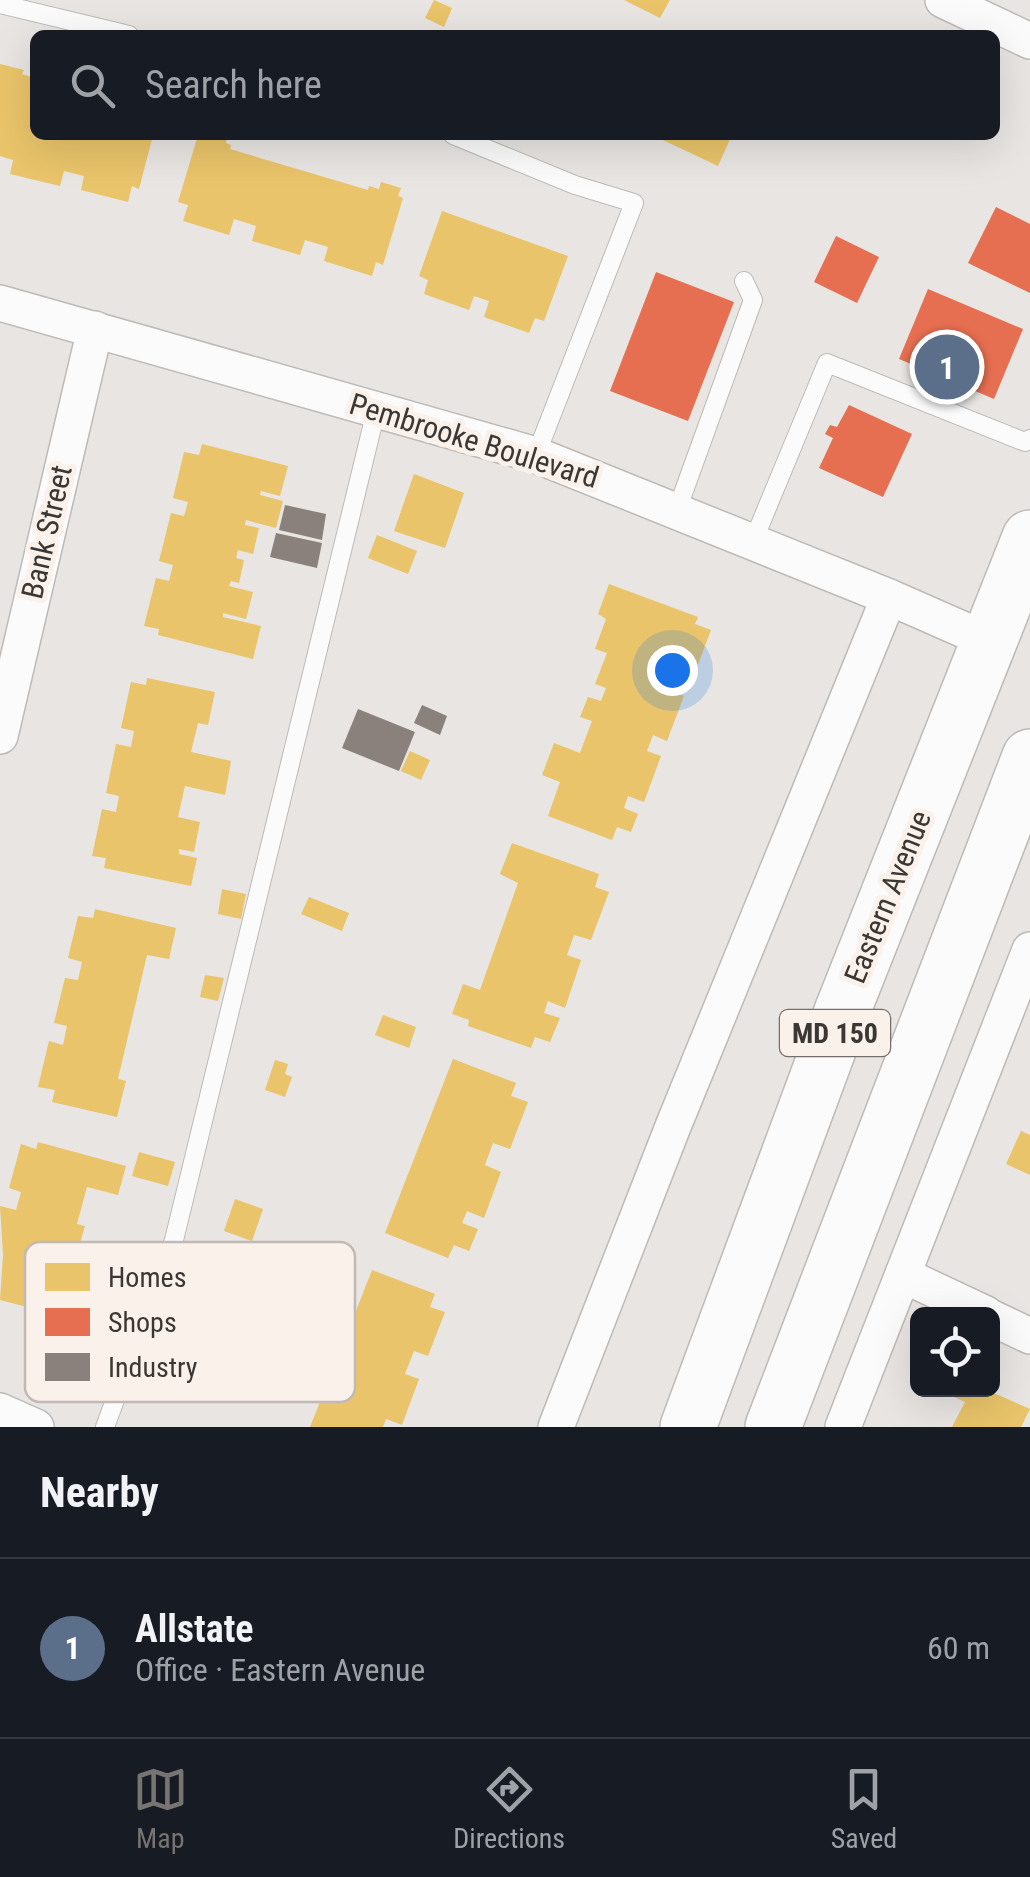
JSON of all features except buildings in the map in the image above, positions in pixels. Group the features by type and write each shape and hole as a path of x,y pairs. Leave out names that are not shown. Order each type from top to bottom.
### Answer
{"main road":[{"name":"Eastern Avenue","path":"688,1427 842,1012 1010,650 1030,538"},
{"name":"MD 150","path":"772,1427 1030,757"}],"street":[{"path":"943,0 1030,41"},
{"name":"Pembrooke Boulevard","path":"0,303 536,455 1010,650"},
{"name":"Bank Street","path":"0,736 95,329"},
{"path":"556,1427 672,1129 889,597"},
{"path":"844,1427 1030,950"},
{"path":"903,1275 970,1307"},
{"path":"1000,1321 1030,1336"},
{"path":"0,1411 36,1427"}],"lane":[{"path":"0,4 107,30"},
{"path":"465,140 576,185 634,203 536,455"},
{"path":"677,510 753,300 744,281"},
{"path":"752,544 827,363 1025,442 1030,439"},
{"path":"173,1242 376,411"},
{"path":"105,1427 114,1402"}],"place":[{"name":"Allstate","path":"947,367"}]}
